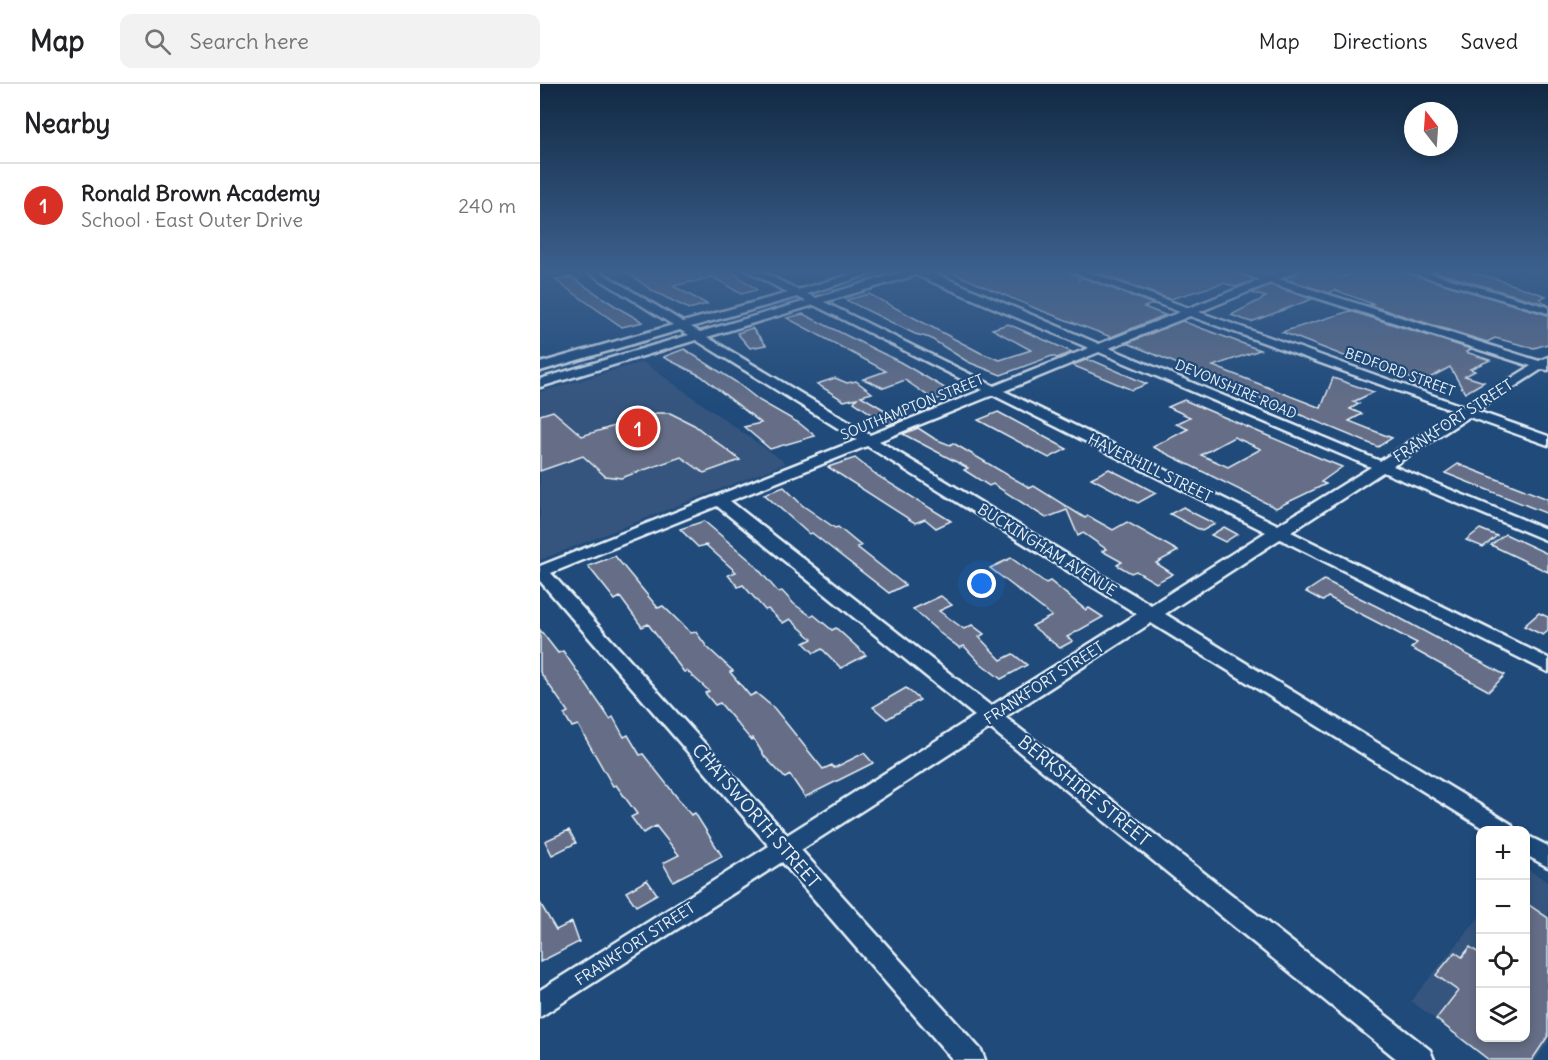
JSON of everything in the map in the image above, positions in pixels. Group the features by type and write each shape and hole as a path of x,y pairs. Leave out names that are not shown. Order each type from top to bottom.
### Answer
{"street":[{"name":"BUCKINGHAM AVENUE","path":"664,316 1495,826"},
{"path":"546,365 721,316"},
{"path":"540,383 770,316"},
{"name":"HAVERHILL STREET","path":"842,316 1548,666"},
{"name":"DEVONSHIRE ROAD","path":"1022,316 1548,536"},
{"name":"SOUTHAMPTON STREET","path":"540,572 1181,316"},
{"name":"BEDFORD STREET","path":"1200,316 1548,441"},
{"path":"1386,316 1545,364"},
{"path":"540,354 546,365 566,376"},
{"name":"FRANKFORT STREET","path":"540,1005 1278,532 1545,364"},
{"name":"BERKSHIRE STREET","path":"719,500 1420,1060"},
{"name":"CHATSWORTH STREET","path":"540,572 971,1060"},
{"path":"1530,847 1548,858"}],"shaded area":[{"path":"643,362 786,463 540,560 540,392"},
{"path":"1530,871 1548,882 1548,1042 1536,1060 1490,1060 1411,1001 1476,921 1476,1042 1530,1042"}],"building":[{"path":"606,316 632,316 643,322 622,327"},
{"path":"806,316 900,362 955,394 934,400 905,380 884,388 863,379 886,371 787,318"},
{"path":"878,316 910,316 981,353 1000,360 1031,350 992,329 1008,324 1072,352 1057,358 1052,356 1001,375 968,362 930,338 915,334"},
{"path":"1054,316 1164,316 1111,337"},
{"path":"1233,316 1268,316 1251,322"},
{"path":"1335,316 1364,316 1471,349 1466,352 1490,360 1470,369 1475,371 1465,376 1484,382 1465,393 1450,367 1422,382 1282,332"},
{"path":"1403,316 1548,316 1548,344 1534,348 1495,338 1487,342"},
{"path":"1182,321 1260,350 1213,366 1321,408 1333,378 1374,392 1353,402 1359,404 1350,409 1362,414 1349,421 1392,438 1378,447 1127,343"},
{"path":"752,328 766,345 750,348 737,333"},
{"path":"684,349 736,382 760,401 799,423 815,436 770,449 744,427 761,423 701,376 663,357"},
{"path":"1086,360 1094,361 1147,384 1132,390 1072,365"},
{"path":"835,378 847,383 856,381 872,393 861,396 888,412 894,410 905,418 888,425 854,402 857,398 844,401 817,384"},
{"path":"1184,400 1342,467 1321,482 1326,484 1276,508 1153,447 1188,429 1176,424 1190,417 1168,407","holes":["1234,437 1261,449 1228,467 1201,455"]},
{"path":"553,411 582,436 657,413 670,413 694,425 740,460 704,473 681,457 621,478 605,476 583,456 540,471 540,415"},
{"path":"998,412 1067,449 1049,458 978,420"},
{"path":"918,428 935,439 950,445 953,443 1030,488 1034,486 1085,518 1088,516 1113,530 1127,522 1178,551 1156,563 1173,574 1156,583 1136,571 1131,573 1117,565 1122,562 1102,551 1106,549 1083,533 1078,536 1067,510 1046,518 993,484 989,486 964,470 968,468 903,434"},
{"path":"855,458 878,476 951,521 936,528 925,519 915,523 828,467"},
{"path":"1458,464 1548,499 1548,514 1445,473"},
{"path":"1109,469 1156,493 1138,503 1091,478"},
{"path":"784,487 802,505 835,528 838,527 861,546 857,547 905,585 889,593 812,533 809,534 764,494"},
{"path":"1183,507 1215,524 1202,531 1170,514"},
{"path":"704,521 752,562 778,592 782,591 794,604 811,616 814,615 832,630 836,628 866,655 841,668 822,649 814,653 804,643 812,639 790,619 783,623 768,609 765,610 743,585 738,587 728,575 736,572 706,545 698,547 680,529"},
{"path":"1224,527 1237,534 1225,542 1211,535"},
{"path":"1480,529 1497,536 1483,547 1466,540"},
{"path":"1505,534 1548,554 1548,572 1491,545"},
{"path":"615,556 658,608 663,606 691,633 696,632 707,647 733,671 730,672 750,696 756,693 774,708 823,769 832,765 834,768 864,753 873,763 805,797 790,775 785,778 765,757 753,738 751,740 720,703 715,705 705,693 709,691 687,671 684,672 648,624 642,627 620,597 615,600 588,566"},
{"path":"1011,558 1046,583 1050,581 1086,610 1089,608 1103,617 1067,637 1073,641 1060,648 1032,626 1052,616 990,568"},
{"path":"1324,580 1505,675 1489,691 1411,648 1417,643 1328,597 1323,601 1306,592"},
{"path":"941,596 952,605 939,611 964,629 972,625 984,634 979,637 1001,660 1013,654 1027,665 1001,679 979,662 964,646 960,648 913,609"},
{"path":"1539,613 1548,617 1548,631 1543,635 1524,626"},
{"path":"540,630 558,653 563,651 610,719 613,717 624,737 628,735 640,755 643,754 691,815 695,813 722,856 673,881 663,863 679,855 656,826 643,833 631,817 637,814 616,785 613,786 578,725 572,727 564,714 568,712 540,672"},
{"path":"906,688 920,700 887,719 873,707"},
{"path":"569,830 576,843 552,855 545,841"},
{"path":"647,880 657,894 636,906 626,892"},
{"path":"540,903 556,930 572,922 579,942 540,962"},
{"path":"1530,906 1548,918 1548,1036 1532,1060 1489,1060 1436,1019 1458,991 1436,975 1455,952 1462,957 1470,947 1476,951 1476,1042 1530,1042"}],"place":[{"name":"Ronald Brown Academy","path":"638,428"}]}
